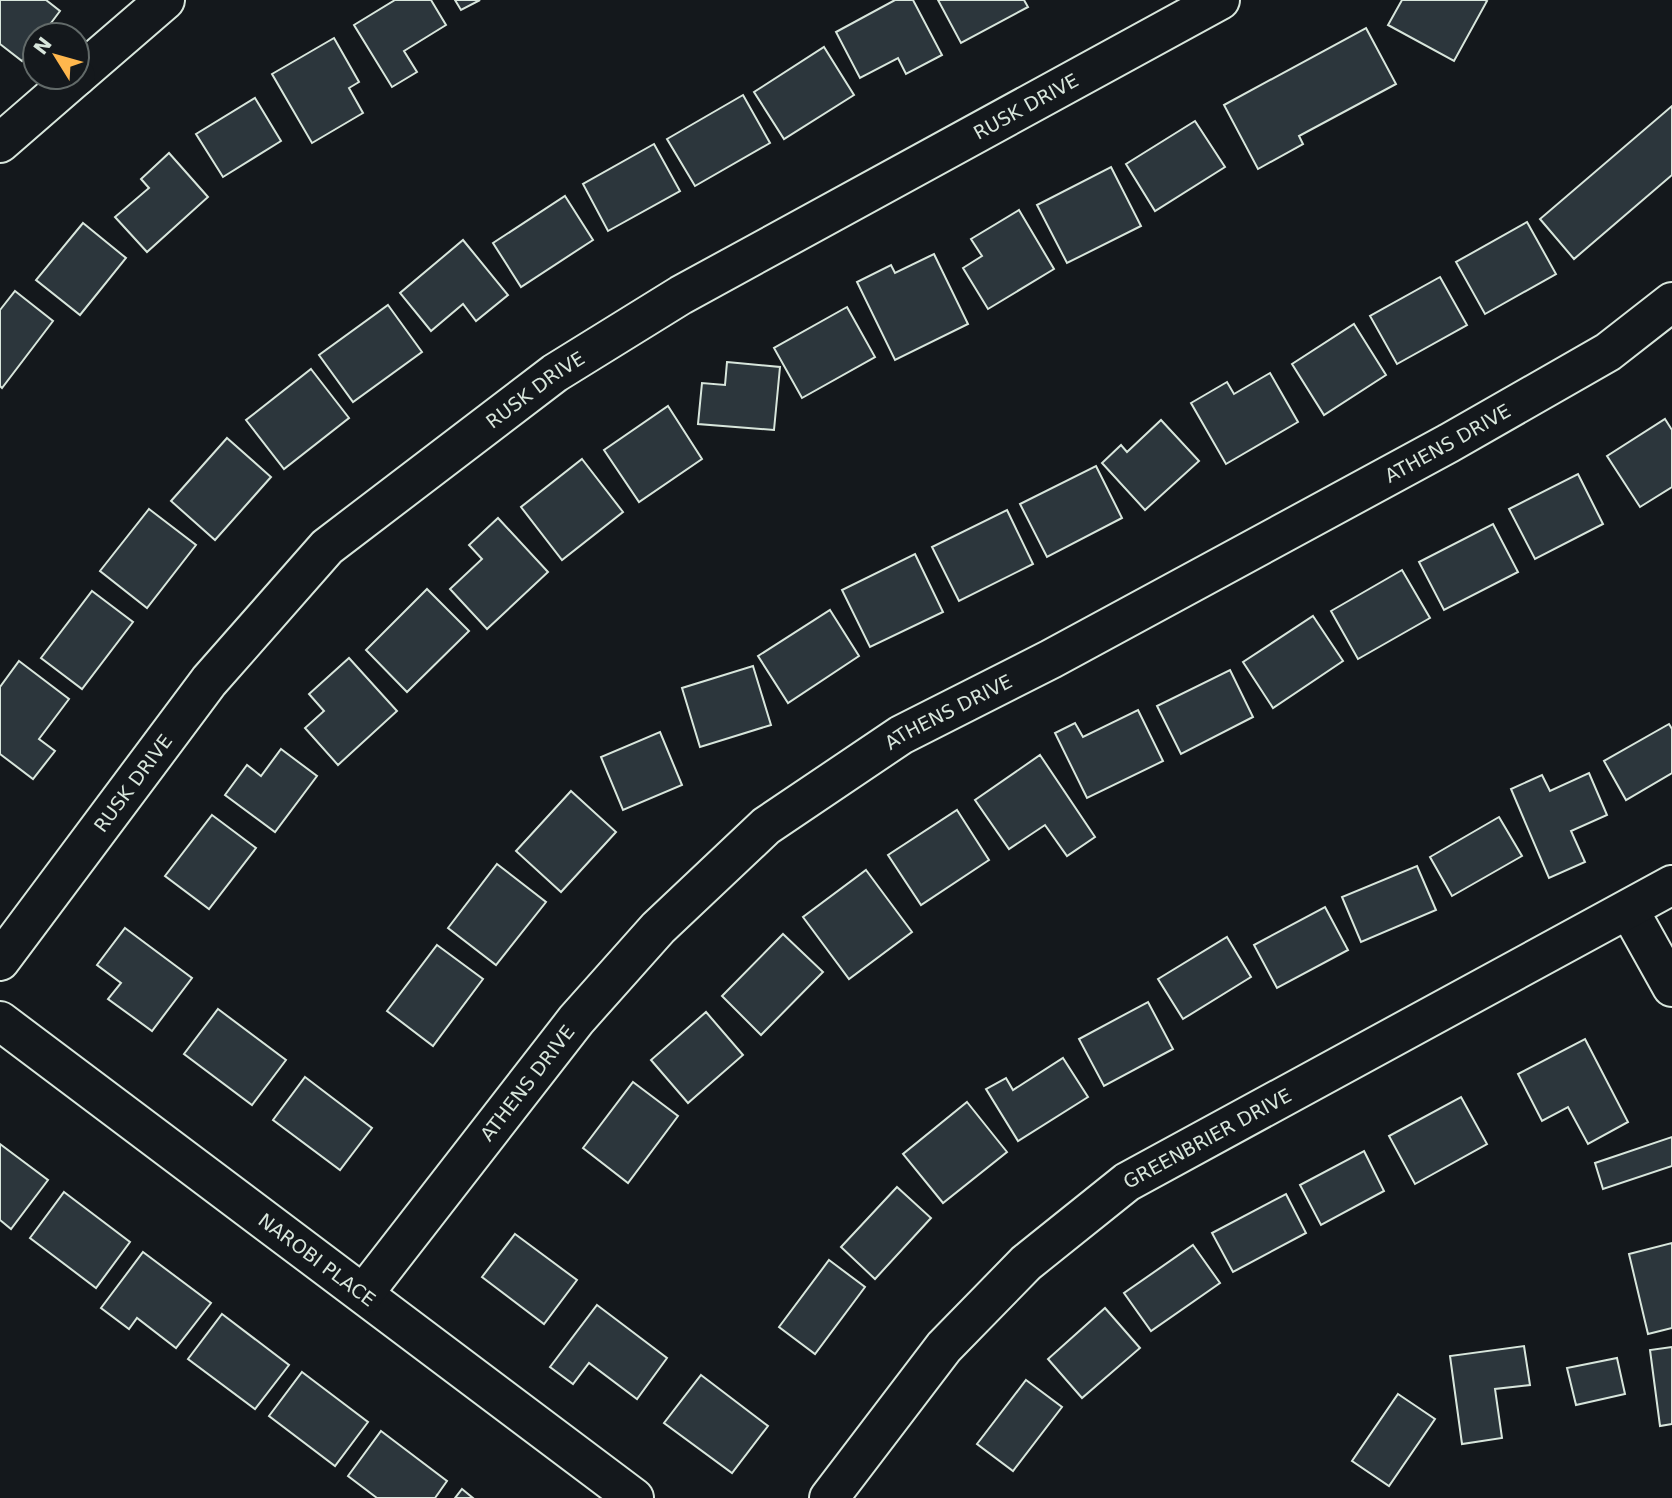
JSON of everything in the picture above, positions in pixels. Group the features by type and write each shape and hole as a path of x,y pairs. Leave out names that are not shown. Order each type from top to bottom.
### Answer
{"street":[{"path":"91,65 165,0"},
{"name":"RUSK DRIVE","path":"0,961 209,681 327,547 555,373 658,309 1220,0"},
{"path":"0,143 61,91"},
{"name":"ATHENS DRIVE","path":"364,1293 576,1020 658,928 766,826 901,735 1063,653 1449,443 1608,352 1672,302"},
{"name":"GREENBRIER DRIVE","path":"829,1498 944,1347 1026,1263 1127,1182 1672,885"},
{"path":"1629,910 1672,987"},
{"name":"NAROBI PLACE","path":"0,1021 634,1498"}],"building":[{"path":"0,0 46,0 60,11 52,21 21,21 21,60 0,44"},
{"path":"395,0 431,0 446,25 404,51 417,72 392,87 354,25"},
{"path":"455,0 480,0 461,10"},
{"path":"895,0 913,0 942,55 906,74 898,58 860,78 836,32"},
{"path":"938,0 1024,0 1028,7 961,43"},
{"path":"1402,0 1487,1 1454,61 1388,25"},
{"path":"1366,28 1396,84 1299,136 1303,144 1258,169 1224,105"},
{"path":"334,38 359,82 349,88 363,113 312,143 272,74"},
{"path":"824,47 854,95 784,139 754,92"},
{"path":"743,95 770,143 695,186 667,139"},
{"path":"255,98 281,141 223,177 196,134"},
{"path":"1672,106 1672,175 1574,259 1540,219"},
{"path":"1195,121 1225,167 1155,211 1126,164"},
{"path":"654,144 680,191 608,231 583,184"},
{"path":"169,153 208,197 147,252 115,217 149,188 141,179"},
{"path":"1111,167 1141,226 1067,263 1037,205"},
{"path":"565,196 593,240 521,287 493,243"},
{"path":"1019,210 1054,269 988,309 963,268 982,256 971,239"},
{"path":"1527,222 1556,274 1485,314 1456,262"},
{"path":"83,223 126,258 80,315 36,280"},
{"path":"463,240 508,295 476,321 463,304 431,331 400,293"},
{"path":"934,254 968,324 895,360 857,282 891,265 895,273"},
{"path":"1440,277 1467,325 1397,364 1370,316"},
{"path":"15,291 53,321 2,388 0,310"},
{"path":"388,305 422,352 353,402 319,355"},
{"path":"847,307 875,357 802,398 774,348"},
{"path":"1354,324 1386,375 1324,415 1292,364"},
{"path":"727,362 780,367 774,430 698,424 702,383 725,385"},
{"path":"311,369 349,418 284,469 246,420"},
{"path":"1270,373 1298,422 1226,464 1191,403 1227,382 1234,394"},
{"path":"668,406 702,459 639,502 604,450"},
{"path":"1665,419 1672,430 1672,487 1640,507 1607,456"},
{"path":"1161,420 1199,461 1145,510 1102,463 1121,445 1127,452"},
{"path":"227,438 271,477 215,540 171,501"},
{"path":"582,459 623,512 562,560 521,507"},
{"path":"1096,466 1122,518 1047,557 1020,504"},
{"path":"1578,474 1603,524 1535,559 1509,509"},
{"path":"149,509 196,545 147,608 100,571"},
{"path":"1007,510 1033,564 959,601 932,547"},
{"path":"498,518 548,572 487,629 450,589 482,559 469,545"},
{"path":"1493,524 1518,572 1444,610 1419,562"},
{"path":"915,554 943,612 870,647 842,590"},
{"path":"1402,570 1430,618 1358,659 1331,611"},
{"path":"427,589 469,631 407,692 366,650"},
{"path":"92,591 133,622 82,689 41,658"},
{"path":"830,610 859,656 788,703 758,656"},
{"path":"1313,616 1343,661 1273,708 1243,662"},
{"path":"349,658 397,711 338,765 305,728 324,711 309,694"},
{"path":"19,661 69,699 39,739 55,751 33,779 0,754 0,687"},
{"path":"753,666 771,725 700,747 682,688"},
{"path":"1230,670 1253,717 1181,754 1157,706"},
{"path":"1138,710 1163,761 1087,798 1055,733 1075,723 1083,737"},
{"path":"1669,724 1672,729 1672,773 1626,800 1604,761"},
{"path":"660,732 682,785 623,810 601,757"},
{"path":"281,749 317,776 275,832 225,795 247,765 261,776"},
{"path":"1040,755 1095,837 1067,856 1045,825 1009,849 975,800"},
{"path":"1589,773 1607,815 1571,831 1585,862 1549,878 1511,789 1542,775 1550,791"},
{"path":"571,791 616,832 561,892 516,851"},
{"path":"957,810 989,860 921,905 888,855"},
{"path":"212,815 256,848 209,909 165,876"},
{"path":"1499,817 1522,856 1452,896 1430,857"},
{"path":"497,864 546,902 496,965 448,928"},
{"path":"1417,866 1436,910 1361,942 1342,897"},
{"path":"866,870 912,932 849,979 803,917"},
{"path":"1325,907 1348,950 1277,988 1254,945"},
{"path":"125,928 192,978 152,1031 108,999 121,983 97,965"},
{"path":"783,934 823,972 761,1035 722,996"},
{"path":"1227,937 1251,977 1183,1019 1158,979"},
{"path":"437,945 483,979 433,1046 387,1011"},
{"path":"1148,1002 1173,1049 1104,1086 1079,1039"},
{"path":"218,1009 286,1060 252,1105 184,1054"},
{"path":"706,1012 743,1055 688,1103 651,1060"},
{"path":"1585,1039 1628,1122 1588,1144 1568,1107 1542,1121 1518,1074"},
{"path":"1063,1058 1088,1097 1018,1141 986,1089 1006,1078 1013,1090"},
{"path":"305,1077 372,1128 340,1170 273,1120"},
{"path":"633,1082 678,1116 628,1183 583,1148"},
{"path":"1461,1097 1487,1144 1415,1184 1389,1136"},
{"path":"967,1102 1007,1152 943,1203 903,1154"},
{"path":"1672,1137 1672,1166 1603,1189 1595,1163"},
{"path":"0,1144 48,1180 11,1229 0,1220"},
{"path":"1364,1151 1384,1191 1321,1225 1300,1185"},
{"path":"897,1187 931,1218 875,1279 841,1247"},
{"path":"64,1192 130,1242 96,1288 30,1238"},
{"path":"1286,1194 1306,1233 1233,1272 1212,1233"},
{"path":"515,1234 577,1280 544,1324 482,1277"},
{"path":"1672,1243 1672,1328 1648,1334 1629,1254"},
{"path":"1193,1245 1220,1283 1151,1331 1124,1293"},
{"path":"143,1252 211,1303 176,1348 137,1318 129,1329 101,1308"},
{"path":"829,1260 865,1287 815,1354 779,1327"},
{"path":"597,1305 667,1358 637,1399 589,1363 573,1384 550,1367"},
{"path":"1105,1308 1140,1348 1082,1398 1048,1359"},
{"path":"222,1314 289,1365 255,1409 188,1359"},
{"path":"1524,1346 1530,1385 1495,1389 1502,1438 1462,1444 1450,1356"},
{"path":"1672,1347 1672,1424 1660,1426 1650,1350"},
{"path":"1617,1358 1625,1394 1576,1405 1567,1368"},
{"path":"302,1372 368,1422 335,1466 269,1416"},
{"path":"701,1375 768,1426 732,1473 664,1423"},
{"path":"1026,1380 1062,1407 1013,1471 977,1444"},
{"path":"1398,1394 1435,1419 1389,1486 1352,1461"},
{"path":"381,1431 447,1481 435,1498 377,1498 348,1476"},
{"path":"462,1489 473,1498 455,1498"}]}
